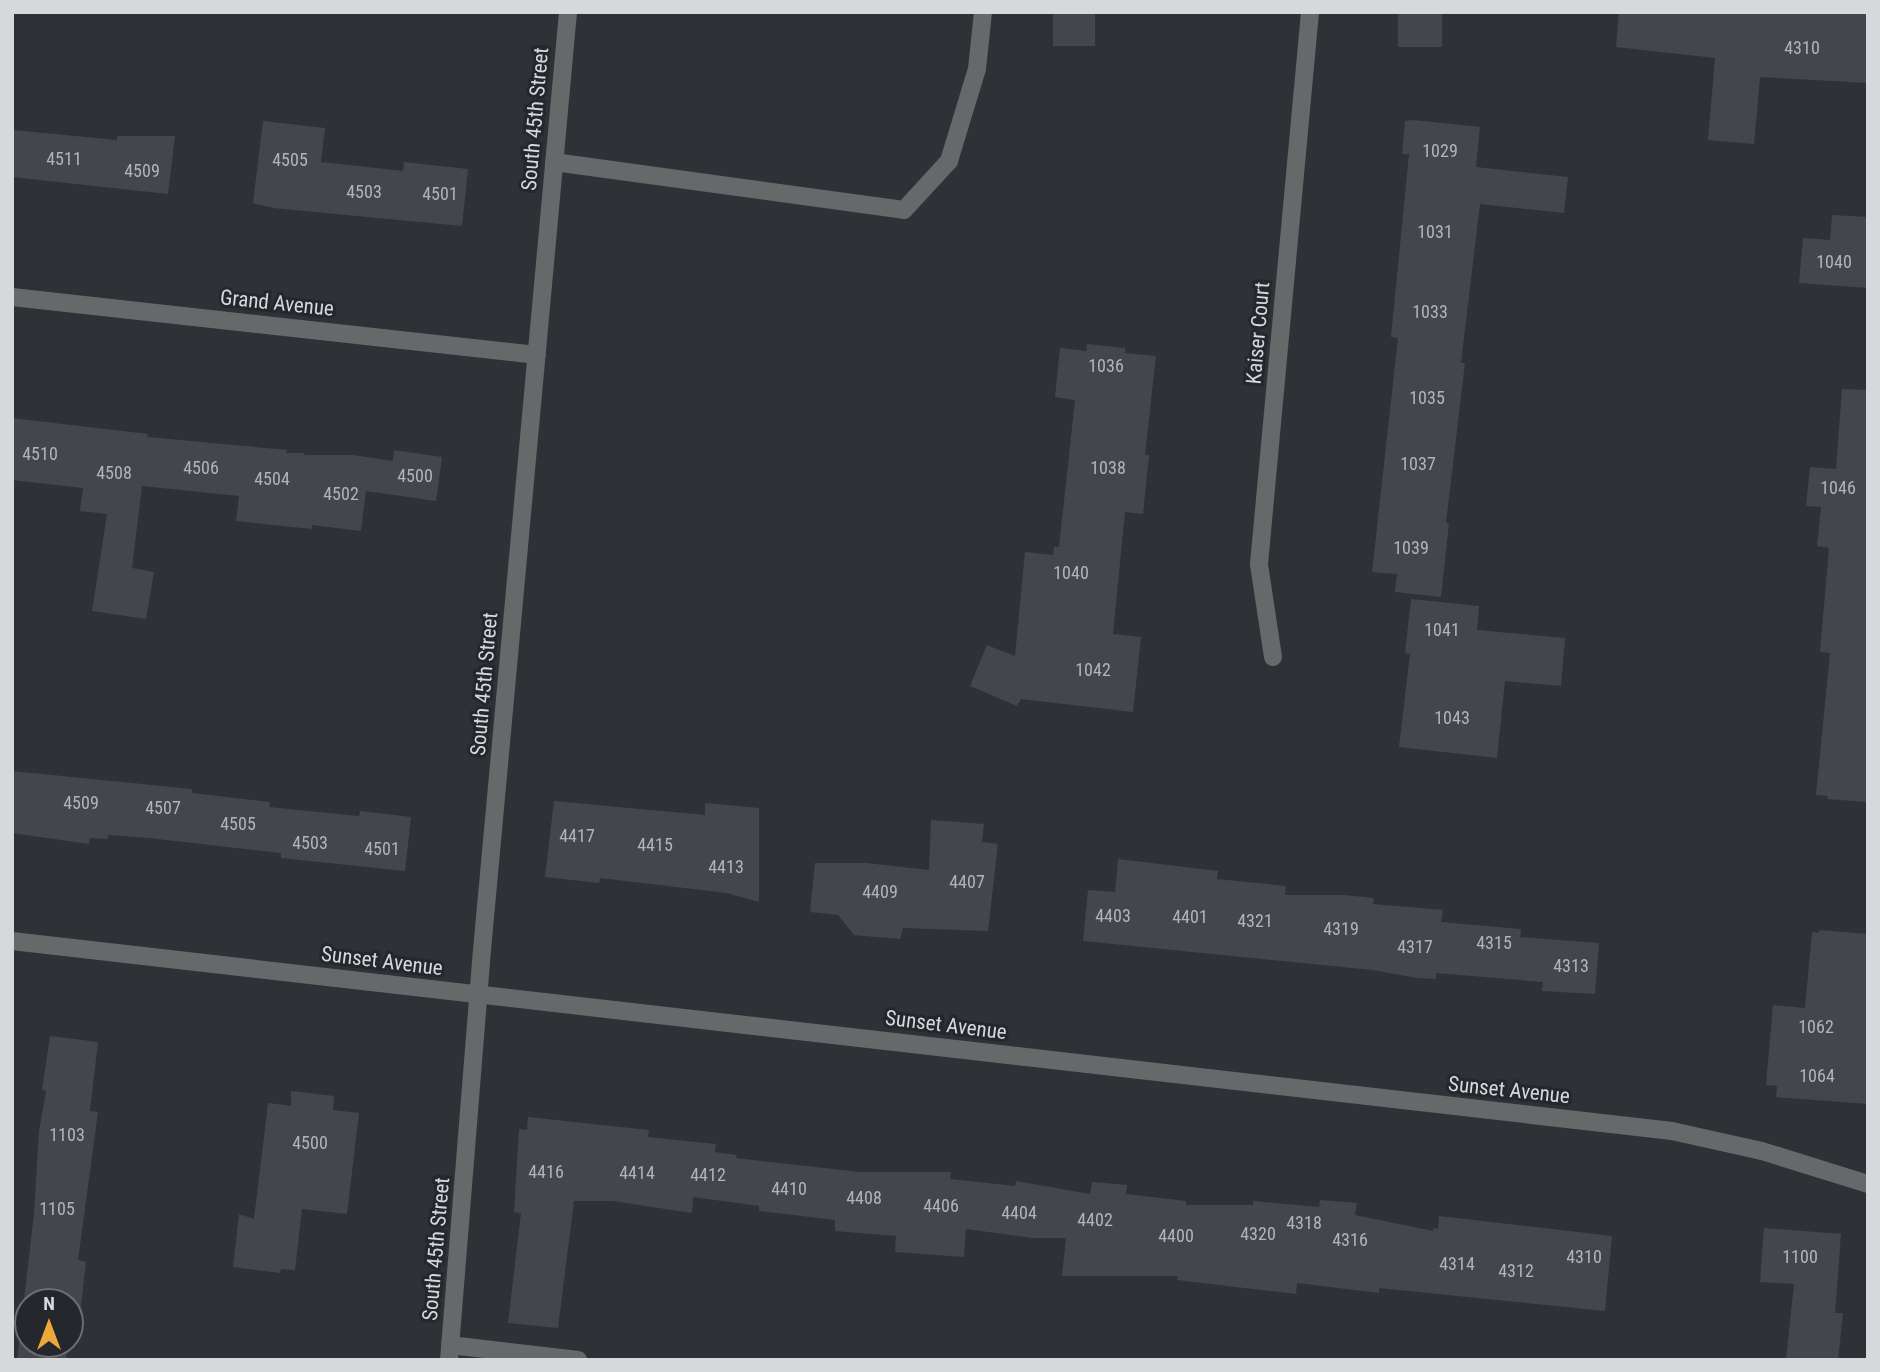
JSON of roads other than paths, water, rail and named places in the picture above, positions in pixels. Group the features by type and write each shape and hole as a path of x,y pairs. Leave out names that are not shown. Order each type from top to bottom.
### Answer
{"street":[{"name":"South 45th Street","path":"449,1353 568,12"},
{"path":"554,162 904,210 949,162 977,69 983,12"},
{"name":"Kaiser Court","path":"1273,657 1259,564 1310,12"},
{"name":"Grand Avenue","path":"12,297 537,355"},
{"name":"Sunset Avenue","path":"12,941 1672,1131 1762,1151 1868,1184"},
{"path":"449,1353 578,1360"}]}
